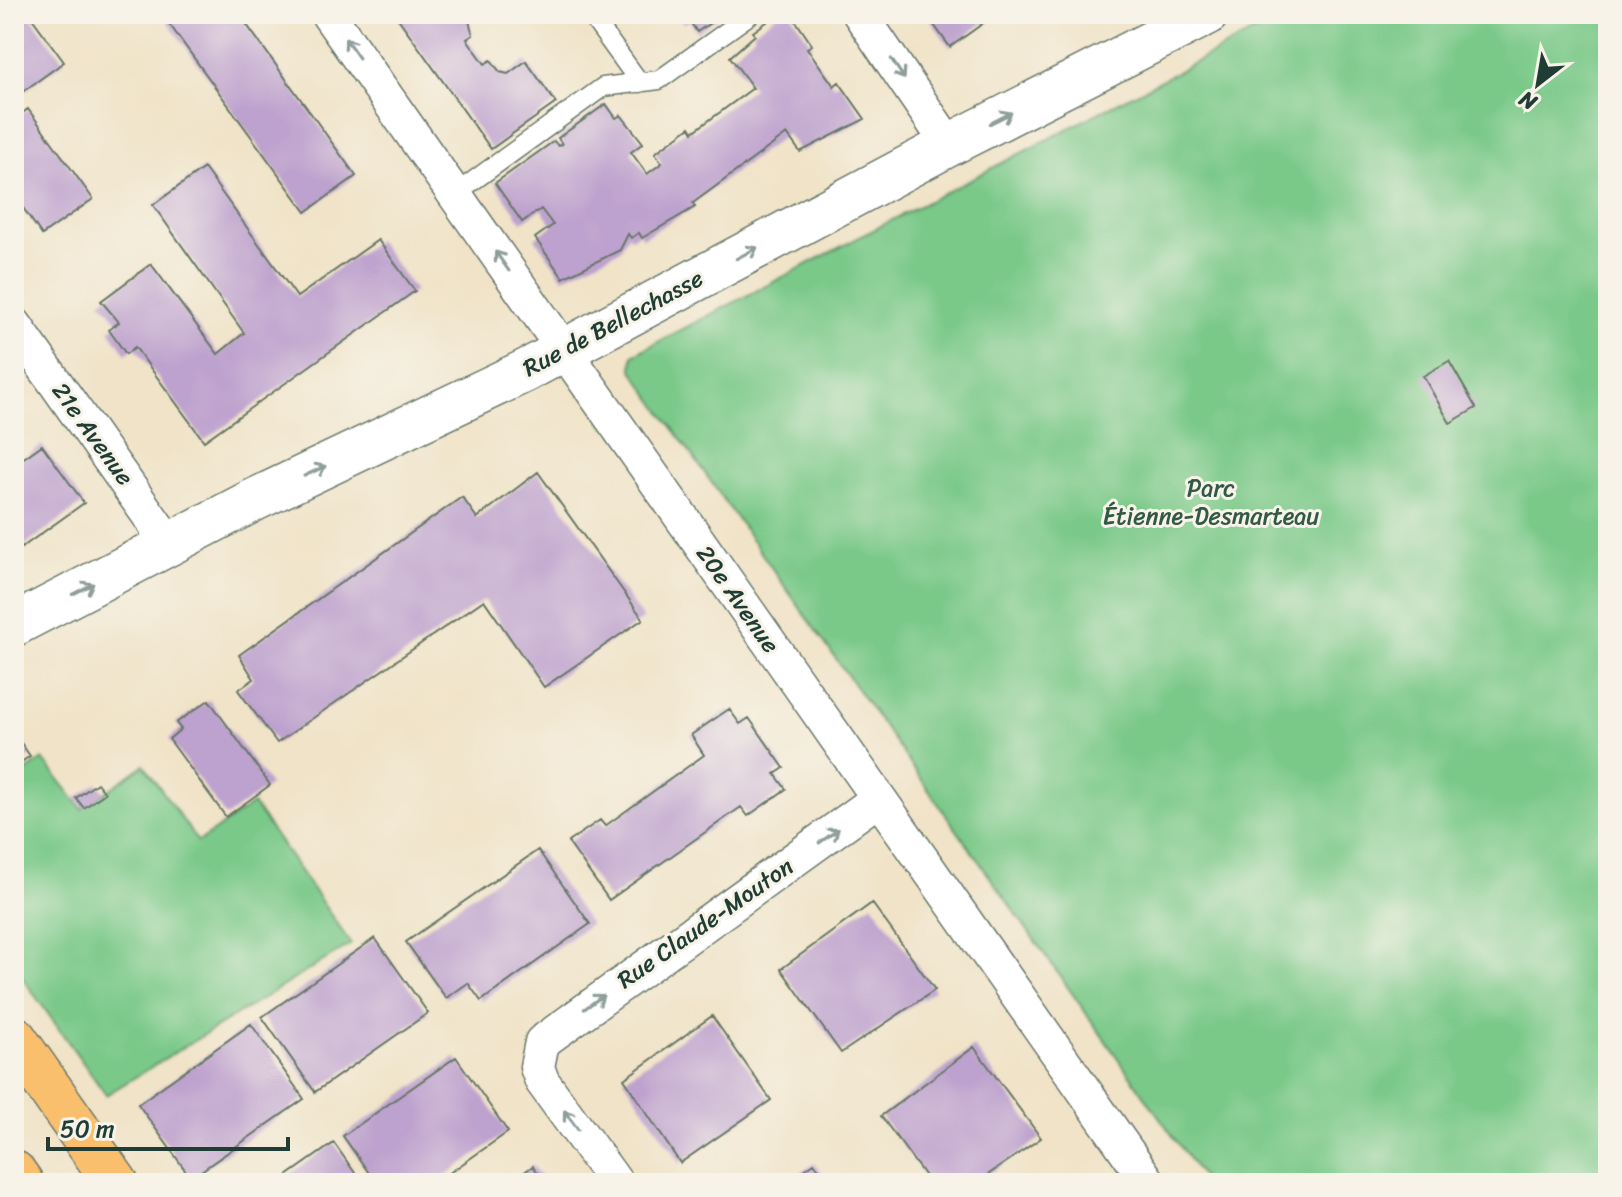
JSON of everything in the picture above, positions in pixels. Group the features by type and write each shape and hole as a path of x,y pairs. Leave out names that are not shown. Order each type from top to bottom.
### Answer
{"main road":[{"path":"14,1038 116,1183"},
{"path":"14,1173 21,1183"}],"street":[{"name":"20e Avenue","path":"328,14 1149,1183"},
{"path":"860,14 949,145"},
{"name":"Rue de Bellechasse","path":"14,625 254,500 564,350 949,145 1207,14"},
{"name":"21e Avenue","path":"14,324 170,545"},
{"name":"Rue Claude-Mouton","path":"616,1183 542,1081 537,1067 538,1053 550,1033 878,799"}],"lane":[{"path":"590,14 640,83"},
{"path":"455,194 603,87 659,80 751,14"}],"green space":[{"name":"Parc Étienne-Desmarteau","path":"1288,14 1608,14 1608,1183 1206,1183 632,370 633,355"},
{"path":"43,759 82,809 144,765 198,842 253,804 351,944 106,1095 14,966 14,858 17,855 14,850 14,780"}],"building":[{"path":"19,14 29,14 64,62 14,98 14,18"},
{"path":"162,14 239,14 356,176 306,212"},
{"path":"395,14 479,14 469,21 473,35 467,39 485,64 491,60 500,72 508,74 526,61 556,103 491,149"},
{"path":"677,14 723,14 697,32 689,20 684,24"},
{"path":"778,14 791,14 812,45 807,48 834,86 839,82 865,119 800,152 787,134 693,203 695,207 642,238 639,233 631,238 628,234 620,250 563,278 535,238 553,225 541,209 522,222 495,183 554,141 558,146 562,144 558,138 606,104 616,118 621,115 643,143 631,152 647,174 662,163 655,153 690,127 693,132 753,88 730,57 755,35 753,32"},
{"path":"926,14 996,14 950,47"},
{"path":"28,109 93,199 42,235 14,195 14,119"},
{"path":"204,168 297,297 378,240 415,291 204,441 135,347 126,354 109,330 119,322 101,301 151,264 218,354 244,333 153,205"},
{"path":"1449,361 1476,408 1450,423 1423,376"},
{"path":"42,445 84,503 14,553 14,465"},
{"path":"538,472 643,619 544,687 484,600 277,743 238,690 254,679 239,655 462,497 477,518"},
{"path":"209,700 270,785 226,817 169,739 181,729 176,723"},
{"path":"729,709 740,724 749,718 784,768 775,774 786,789 748,816 741,807 609,900 568,842 600,820 605,826 704,755 691,735"},
{"path":"14,733 30,756 14,767"},
{"path":"97,783 105,793 84,808 76,798"},
{"path":"538,850 590,924 481,1001 468,983 446,998 406,942"},
{"path":"872,903 935,990 841,1053 781,969"},
{"path":"375,938 428,1013 315,1092 262,1017"},
{"path":"712,1016 771,1100 680,1163 624,1079"},
{"path":"251,1024 304,1099 191,1178 138,1104"},
{"path":"974,1047 1041,1138 976,1183 930,1183 881,1116"},
{"path":"456,1057 508,1132 435,1183 376,1183 343,1136"},
{"path":"334,1143 362,1183 277,1183"},
{"path":"814,1163 830,1183 786,1183"},
{"path":"533,1166 545,1183 509,1183"}]}
